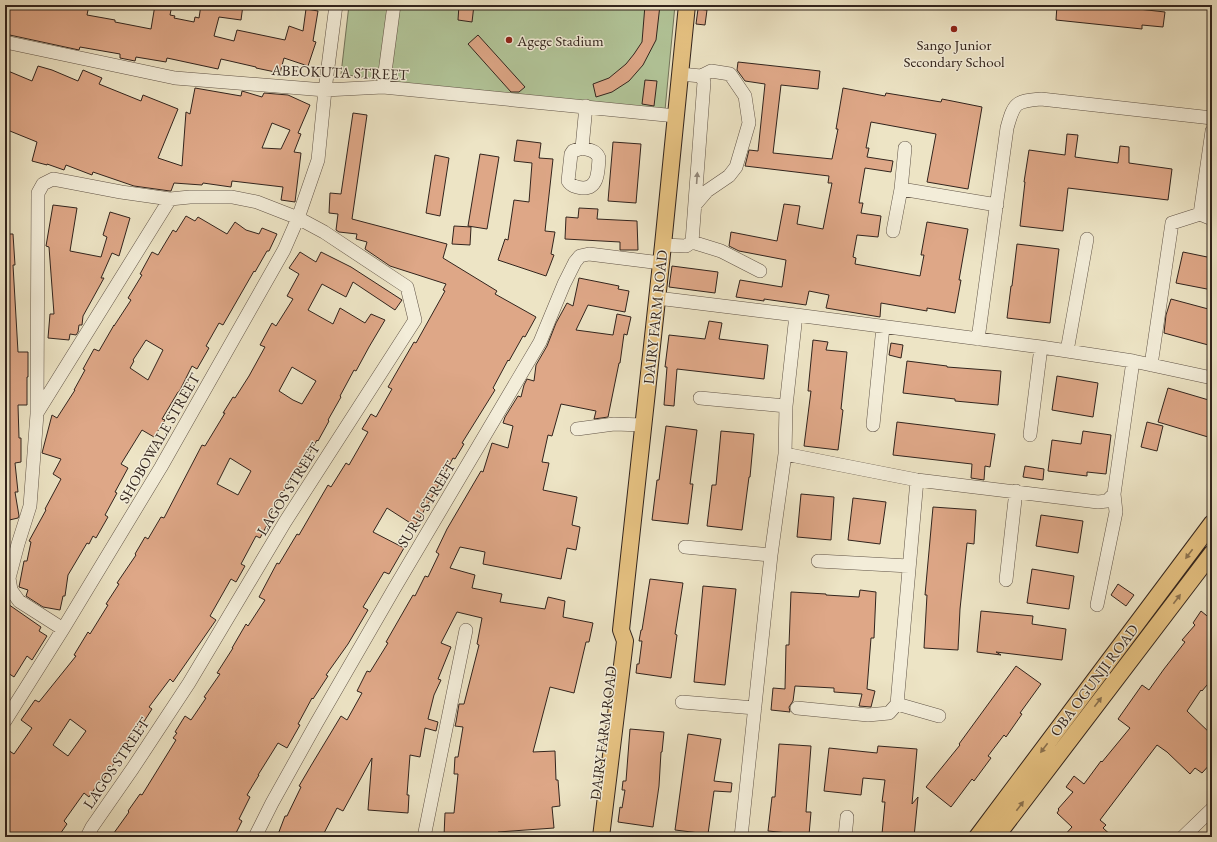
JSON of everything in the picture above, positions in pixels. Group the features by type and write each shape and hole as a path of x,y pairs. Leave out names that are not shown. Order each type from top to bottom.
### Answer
{"main road":[{"name":"DAIRY FARM ROAD","path":"601,837 625,641 621,630 661,264 687,5"},
{"name":"OBA OGUNJI ROAD","path":"977,837 1212,523"},
{"name":"OBA OGUNJI ROAD","path":"996,837 1212,553"},
{"name":"DAIRY FARM ROAD","path":"590,837 614,641 621,630"}],"street":[{"name":"SHOBOWALE STREET","path":"5,721 165,461 284,250 298,218 318,160 336,5"},
{"path":"383,87 394,5"},
{"name":"ABEOKUTA STREET","path":"5,42 175,78 325,90 383,87 676,116"},
{"path":"680,74 701,76 711,71 730,74 745,96 749,123 736,167 729,176 708,192 695,205"},
{"path":"692,242 704,82 701,76"},
{"path":"978,339 1007,128 1012,109 1018,102 1040,99 1212,118"},
{"path":"582,148 586,106"},
{"path":"1151,365 1172,223 1206,216 1212,131"},
{"path":"893,231 901,190 905,148"},
{"name":"LAGOS STREET","path":"63,629 19,601 11,590 9,578 30,506 37,414 38,193 43,184 53,179 170,199 190,197 232,197 257,202 298,218 324,232 407,287 415,320 285,522 189,683 86,837"},
{"path":"901,190 997,205"},
{"path":"37,414 170,199"},
{"path":"1067,351 1087,239"},
{"path":"663,245 686,246 692,242"},
{"path":"692,242 721,251 760,271"},
{"name":"SURU STREET","path":"255,837 276,796 390,595 540,342 574,262 580,256 589,254 661,264"},
{"path":"657,298 1041,347 1134,361 1212,378"},
{"path":"741,837 771,555 785,454 786,406 796,315"},
{"path":"873,425 883,327"},
{"path":"1030,435 1041,347"},
{"path":"1097,605 1116,512 1114,494 1134,361"},
{"path":"700,398 786,406"},
{"path":"577,428 614,424 643,425"},
{"path":"785,454 917,480 1098,502 1107,501 1114,494"},
{"path":"797,708 868,715 889,713 897,704 917,480"},
{"path":"1006,580 1016,491"},
{"path":"685,546 771,555"},
{"path":"818,561 909,566"},
{"path":"424,837 466,630"},
{"path":"682,702 754,708"},
{"path":"897,704 939,716"},
{"path":"1183,837 1212,809"},
{"path":"845,837 847,817"}],"green space":[{"name":"Agege Stadium","path":"349,5 675,5 665,110 512,99 341,74"}],"building":[{"path":"5,5 89,5 87,15 151,29 155,5 172,5 170,15 175,16 174,18 194,22 195,17 199,18 201,5 243,5 241,20 219,17 214,36 234,41 237,30 285,40 289,26 303,31 306,9 318,11 313,41 316,42 308,66 284,58 280,73 221,59 218,69 167,58 166,62 136,57 135,61 120,58 120,54 80,47 79,50 5,34"},
{"path":"459,5 474,5 472,22 458,20"},
{"path":"645,5 660,5 656,40 643,65 629,81 612,92 596,97 593,84 609,78 626,64 642,42"},
{"path":"1057,5 1103,5 1165,12 1163,27 1142,25 1142,29 1056,20"},
{"path":"698,9 707,10 705,25 696,24"},
{"path":"478,35 525,87 519,92 511,92 468,44"},
{"path":"738,62 820,71 818,89 781,85 773,153 832,159 838,129 836,129 843,88 885,96 886,93 941,102 942,99 982,107 968,189 927,182 936,134 871,122 866,148 869,148 867,157 893,161 891,172 865,168 859,203 863,203 861,213 881,216 878,237 857,235 853,257 856,258 855,264 920,276 924,255 921,255 927,222 968,229 955,313 927,308 927,311 881,303 880,317 826,308 829,295 809,291 806,305 736,297 740,280 782,287 786,260 739,251 729,246 731,232 777,241 784,204 800,206 797,224 823,229 832,183 828,183 829,176 745,166 749,150 758,151 765,84 745,81 737,70"},
{"path":"38,66 78,81 83,70 102,78 99,84 141,101 143,95 178,109 158,158 182,166 186,112 190,114 195,88 241,96 242,91 262,97 264,93 288,95 310,105 298,133 301,134 294,152 301,153 295,202 281,200 283,187 232,181 231,187 203,183 202,185 174,183 170,191 134,186 93,172 92,175 66,165 64,170 32,161 37,142 5,129 5,72 8,73 8,71 32,81","holes":["272,123 290,130 281,149 262,148"]},
{"path":"645,80 657,81 654,106 642,104"},
{"path":"353,113 367,115 352,219 447,244 443,258 497,291 495,294 536,317 525,337 523,336 509,361 508,360 493,388 495,390 462,443 464,444 455,459 453,458 415,526 387,508 373,532 404,548 389,574 384,572 363,607 368,610 348,644 326,675 328,676 313,699 312,698 298,724 300,725 287,748 278,743 258,775 247,795 250,797 239,819 242,821 234,837 111,837 140,794 142,795 176,740 173,738 177,733 175,732 185,716 191,720 206,698 204,697 220,674 217,673 246,624 248,626 265,600 259,597 277,563 279,564 297,534 299,535 328,485 331,487 346,463 349,465 368,432 362,429 371,414 376,417 392,389 388,387 414,342 416,343 445,291 443,290 446,284 390,266 365,249 367,242 356,239 357,234 339,232 336,230 338,214 329,213 330,193 341,194"},
{"path":"1067,134 1078,135 1075,157 1118,163 1120,146 1129,147 1129,163 1172,169 1168,200 1068,188 1063,231 1020,226 1024,182 1029,150 1065,155"},
{"path":"517,140 541,143 539,158 553,159 545,231 555,232 551,254 554,255 546,276 498,260 505,239 508,240 514,200 529,202 532,163 514,161"},
{"path":"613,142 641,144 636,203 608,201"},
{"path":"480,154 499,157 487,229 468,226"},
{"path":"435,155 449,158 440,216 426,213"},
{"path":"53,205 77,208 70,251 101,257 107,237 103,235 110,212 130,218 119,256 112,253 101,278 104,278 83,316 82,325 79,325 76,335 70,334 69,340 48,338 50,314 54,314 49,247 46,246"},
{"path":"579,208 598,209 597,219 637,221 638,250 620,250 620,242 565,239 566,217 578,218"},
{"path":"186,216 195,221 198,217 227,234 235,222 246,230 259,234 262,228 277,234 269,251 267,251 255,272 254,271 223,325 219,323 206,346 209,348 197,369 192,366 179,392 162,419 165,420 154,437 142,430 121,464 128,468 105,515 108,517 96,538 93,536 89,544 87,543 68,575 65,596 63,596 60,610 43,607 26,596 28,590 19,587 24,561 27,561 31,542 29,541 61,479 53,474 61,459 42,453 52,415 57,418 75,390 85,370 83,369 94,349 99,351 131,300 128,298 142,275 140,274 152,252 158,255 173,230 176,232","holes":["146,340 163,350 148,380 130,368 134,361 133,360"]},
{"path":"454,226 471,227 470,245 452,244"},
{"path":"5,234 13,234 15,265 13,265 18,352 28,352 28,377 27,405 18,405 19,438 21,438 21,462 15,463 18,492 15,492 19,516 18,518 5,521"},
{"path":"1017,244 1059,249 1050,323 1007,318"},
{"path":"300,252 316,262 321,252 351,267 402,300 395,310 353,282 346,297 322,284 308,310 333,324 340,308 365,323 371,314 385,320 356,371 354,370 318,441 317,440 301,468 298,467 287,489 285,489 270,515 272,516 260,538 256,536 241,564 245,566 236,582 231,579 210,616 216,620 173,682 170,679 149,707 152,709 138,731 136,730 114,761 115,762 104,779 102,778 89,797 84,793 64,821 67,824 58,837 5,837 5,748 14,754 32,728 21,720 35,700 39,702 76,656 74,655 88,632 90,634 108,605 106,604 119,584 117,583 136,555 135,554 145,537 148,539 161,517 164,518 202,445 205,446 233,397 235,398 249,376 265,347 260,345 272,323 276,326 293,299 287,296 299,274 289,268","holes":["292,367 316,381 302,404 279,391","230,458 251,471 238,495 217,484","70,719 86,731 68,756 53,745"]},
{"path":"1183,252 1212,258 1212,290 1176,283"},
{"path":"672,266 718,272 715,293 669,287"},
{"path":"579,278 619,286 618,289 629,291 625,312 588,305 576,330 613,335 617,314 631,317 627,335 624,334 620,363 608,417 594,419 596,411 561,404 552,436 548,435 542,462 549,463 543,490 577,497 572,525 580,527 576,550 567,548 561,579 483,564 485,552 460,547 450,568 475,575 472,588 502,594 500,602 545,609 548,597 565,601 563,617 593,623 589,642 586,642 574,693 550,687 533,752 555,751 556,780 558,780 560,806 552,807 554,828 498,832 498,837 444,836 445,813 454,813 458,774 454,774 455,757 458,757 463,727 455,726 459,704 464,704 479,645 477,644 482,618 457,612 441,643 451,647 438,679 441,680 434,695 428,719 438,722 436,731 425,728 420,757 410,755 407,795 409,795 408,813 368,810 372,758 343,811 337,808 322,837 277,837 285,816 287,816 301,787 299,786 341,716 347,720 362,693 357,691 367,671 370,672 388,643 386,642 413,595 415,596 425,576 428,577 439,554 436,552 447,529 481,471 483,472 492,443 508,448 513,426 503,423 505,417 518,396 521,397 527,379 534,381 536,365 547,346 556,323 567,303 573,306"},
{"path":"1171,299 1212,310 1212,346 1164,333 1166,315"},
{"path":"709,321 722,323 719,339 768,345 764,379 677,369 674,406 664,405 667,367 665,367 669,335 705,339"},
{"path":"813,340 828,342 826,350 847,352 841,409 843,410 838,450 804,446 811,391 808,391"},
{"path":"891,343 903,345 901,358 889,355"},
{"path":"907,361 947,367 1001,371 998,405 955,401 955,399 903,393"},
{"path":"1057,376 1098,383 1093,417 1052,410"},
{"path":"1168,388 1212,401 1212,424 1208,437 1158,422"},
{"path":"897,422 995,434 990,467 985,466 984,480 971,478 972,464 893,455"},
{"path":"1147,422 1163,426 1157,451 1141,447"},
{"path":"666,426 697,430 690,484 693,484 688,524 652,520"},
{"path":"721,431 754,434 750,477 742,530 707,526 712,485 716,485"},
{"path":"1083,431 1111,435 1106,474 1087,472 1087,476 1048,471 1052,440 1081,444"},
{"path":"1025,466 1044,469 1043,480 1023,477"},
{"path":"801,494 834,497 831,540 797,537"},
{"path":"853,498 886,502 880,544 848,540"},
{"path":"933,507 976,510 974,544 967,543 960,609 958,650 924,648 927,595 925,595"},
{"path":"1041,515 1083,521 1078,553 1036,546"},
{"path":"1032,569 1074,576 1069,609 1027,603"},
{"path":"650,579 683,583 675,634 677,635 671,678 636,673 637,664 639,664 642,641 639,641"},
{"path":"1118,584 1134,595 1126,606 1111,595"},
{"path":"703,586 736,589 725,685 694,682"},
{"path":"860,590 876,592 874,638 871,638 867,689 875,691 871,707 859,706 862,694 834,692 834,688 795,686 793,701 789,707 790,712 771,710 773,688 785,689 786,645 789,645 791,592 859,597"},
{"path":"5,602 41,627 39,631 47,636 32,660 27,656 14,677 5,671"},
{"path":"981,611 1033,616 1032,624 1066,629 1062,660 996,652 1001,655 977,652"},
{"path":"1201,611 1212,620 1212,679 1202,691 1201,690 1187,711 1212,735 1212,746 1208,752 1212,755 1212,762 1202,773 1195,768 1190,774 1167,752 1157,745 1100,820 1106,825 1103,828 1113,837 1063,837 1072,827 1057,813 1059,810 1058,809 1073,792 1066,787 1074,776 1084,784 1101,761 1102,762 1130,728 1118,719 1142,685 1149,690 1185,642 1182,640 1195,625 1193,623"},
{"path":"1016,666 1041,684 1020,713 1022,714 1006,737 1004,735 988,756 991,758 974,781 972,779 951,807 926,787 960,745 959,744"},
{"path":"630,729 664,732 659,786 653,827 618,822 620,807 622,808 625,790 622,790 623,781 626,781"},
{"path":"688,734 721,739 714,781 732,783 731,792 714,791 708,834 675,830"},
{"path":"779,744 811,746 806,812 811,812 809,835 768,831 772,797 775,797"},
{"path":"878,746 917,749 912,804 918,797 914,837 882,834 885,802 882,802 885,780 863,778 861,795 824,791 829,748 877,753"}],"place":[{"name":"Sango Junior Secondary School","path":"954,29"},
{"name":"Agege Stadium","path":"509,40"}]}
